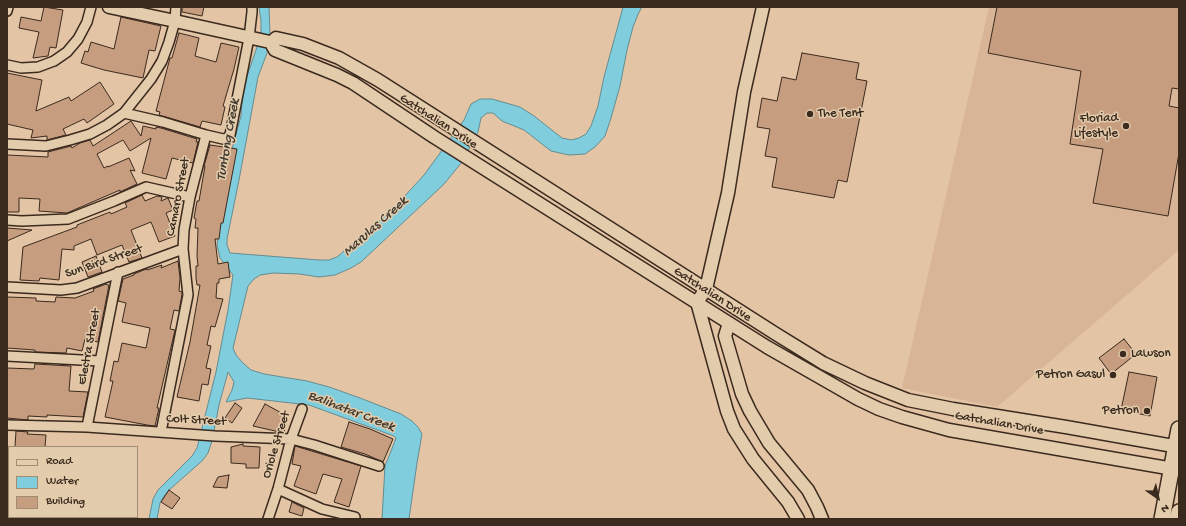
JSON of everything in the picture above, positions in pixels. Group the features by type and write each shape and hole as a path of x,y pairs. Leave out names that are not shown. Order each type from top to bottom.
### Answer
{"main road":[{"path":"1162,519 1176,469 1179,429"},
{"path":"1178,519 1179,512"}],"street":[{"path":"7,11 8,7"},
{"path":"7,65 21,68 38,67 54,61 67,52 78,39 87,22 91,7"},
{"name":"Gatchalian Drive","path":"109,7 270,43 275,50 337,75 729,323 858,400 902,418 949,430 1176,469"},
{"path":"7,144 46,146 70,140 90,134 107,125 124,113 151,79 162,61 175,21 176,7"},
{"path":"124,113 163,122 206,135 223,139 227,138 230,135 253,39 252,7"},
{"path":"763,7 744,92 728,193 706,289 697,302 727,411 734,429 749,454 788,502 798,519"},
{"name":"Gatchalian Drive","path":"270,43 276,38 303,44 339,58 378,80 776,334 823,363 865,383 908,400 970,412 1177,446"},
{"path":"297,58 303,44"},
{"name":"Camaro Street","path":"161,432 188,295 183,248 184,230 190,197 206,135"},
{"path":"7,220 22,221 68,219 114,201 146,186 190,197"},
{"name":"Sun Bird Street","path":"7,287 61,290 77,288 183,248"},
{"name":"Electra Street","path":"87,427 118,272"},
{"path":"729,323 725,336 742,394 750,411 769,443 808,490 822,519"},
{"path":"7,356 100,361"},
{"name":"Oriole Street","path":"268,519 278,489 291,439 302,409"},
{"path":"968,433 970,412"},
{"name":"Colt Street","path":"7,425 87,427 216,436 291,439 314,444 379,466"},
{"name":"Oriole Street","path":"278,489 322,509 355,516"}],"shaded area":[{"name":"Floriad Lifestyle","path":"989,7 1179,7 1179,250 997,407 902,388"}],"water":[{"path":"259,7 269,7 270,35 267,53 258,77 227,245 230,253 329,260 337,257 392,210 424,175 464,120 471,104 480,99 492,99 520,107 562,138 571,140 586,134 591,126 598,106 604,77 623,7 642,7 633,27 620,86 605,136 595,147 585,154 569,155 551,151 524,130 502,121 493,113 487,113 481,118 478,132 462,162 444,184 361,262 335,275 319,277 300,274 273,273 260,275 248,286 233,348 236,355 251,370 329,387 401,414 418,427 422,434 409,519 382,519 385,466 396,438 394,436 309,405 247,398 226,402 234,382 228,372 208,453 202,461 164,496 160,503 157,519 149,519 153,499 158,490 192,456 197,448 216,372 233,275 220,258 217,245 219,228 229,160 241,116 243,88 261,32"}],"building":[{"path":"44,7 63,10 56,48 50,47 48,56 33,58 39,32 19,28 21,17 41,21"},
{"path":"182,7 204,7 202,16 182,12"},
{"name":"Floriad Lifestyle","path":"997,7 1179,7 1179,89 1172,88 1169,106 1179,108 1179,153 1168,216 1093,203 1103,149 1070,144 1081,71 988,53"},
{"path":"121,17 161,26 155,51 149,50 143,78 104,70 81,63 85,51 88,52 91,42 114,49"},
{"path":"179,33 199,38 195,56 216,62 221,43 239,47 223,106 225,107 221,125 202,121 200,127 159,115 160,112 156,111 170,58 172,58"},
{"name":"The Tent","path":"802,53 859,63 856,79 867,81 847,182 838,180 834,198 772,187 777,158 765,156 770,129 757,127 762,98 777,101 782,77 796,80"},
{"path":"7,73 42,80 36,111 69,97 71,101 100,82 114,104 87,123 84,119 63,129 66,135 47,140 47,136 31,138 33,130 7,124"},
{"path":"131,121 141,136 143,126 156,129 156,127 161,128 197,139 196,142 198,142 193,163 172,158 166,179 142,173 151,138 130,151 123,140 97,154 104,168 129,158 135,171 130,170 137,184 67,213 39,211 40,199 19,198 19,212 7,212 7,155 48,157 48,152 71,146 72,148 80,143 90,140 93,146"},
{"path":"210,145 237,149 223,223 221,223 219,239 215,239 218,264 228,262 230,277 219,279 219,283 217,283 216,298 223,299 215,327 211,326 207,345 211,346 206,368 211,369 208,385 202,384 199,401 177,397 190,342 200,285 197,285 196,278 196,266 198,266 198,228 195,228 196,219 194,218 197,201 199,201 204,166"},
{"path":"142,195 145,201 157,196 162,197 161,201 168,198 173,210 166,213 175,236 159,242 151,222 131,230 142,258 129,262 122,245 97,255 91,239 74,246 74,250 62,249 59,280 40,278 39,281 20,280 23,247 77,227 77,225 110,212 111,214 127,207 125,203"},
{"path":"7,228 32,230 7,241"},
{"path":"96,256 102,272 88,277 82,262"},
{"path":"178,261 180,278 179,291 182,292 182,295 179,311 174,310 170,329 175,330 157,408 159,408 155,426 105,417 113,381 110,381 114,361 118,362 122,343 146,348 150,328 122,322 126,303 118,301 123,279 146,269 147,270 162,265 161,268"},
{"path":"106,284 109,285 98,342 85,339 82,351 67,348 66,353 35,352 35,350 7,348 7,297 36,298 36,301 55,302 56,297 75,298 94,291 93,289"},
{"path":"1124,339 1136,354 1111,374 1099,358"},
{"path":"35,364 71,366 69,391 88,392 83,417 47,415 47,417 28,416 28,420 7,418 7,368 34,369"},
{"path":"1129,372 1157,377 1150,416 1121,410"},
{"path":"235,403 242,408 232,423 225,418"},
{"path":"265,404 287,416 284,433 253,426"},
{"path":"349,422 393,439 383,462 365,454 341,447"},
{"path":"16,431 28,432 27,434 46,435 45,446 15,446"},
{"path":"243,444 243,446 260,447 259,468 246,468 246,464 231,463 231,447"},
{"path":"295,446 361,466 349,507 334,502 342,479 323,474 316,494 294,486 301,466 292,464"},
{"path":"229,475 227,488 213,487 218,477"},
{"path":"169,490 180,498 172,509 161,502"},
{"path":"292,502 304,508 302,516 289,512"}],"place":[{"name":"The Tent","path":"810,114"},
{"name":"Floriad Lifestyle","path":"1126,126"},
{"name":"Lawson","path":"1123,354"},
{"name":"Petron Gasul","path":"1113,375"},
{"name":"Petron","path":"1147,411"}],"water label":[{"name":"Tuntong Creek","path":"229,140"},
{"name":"Marulas Creek","path":"376,227"},
{"name":"Balihatar Creek","path":"351,412"}]}
